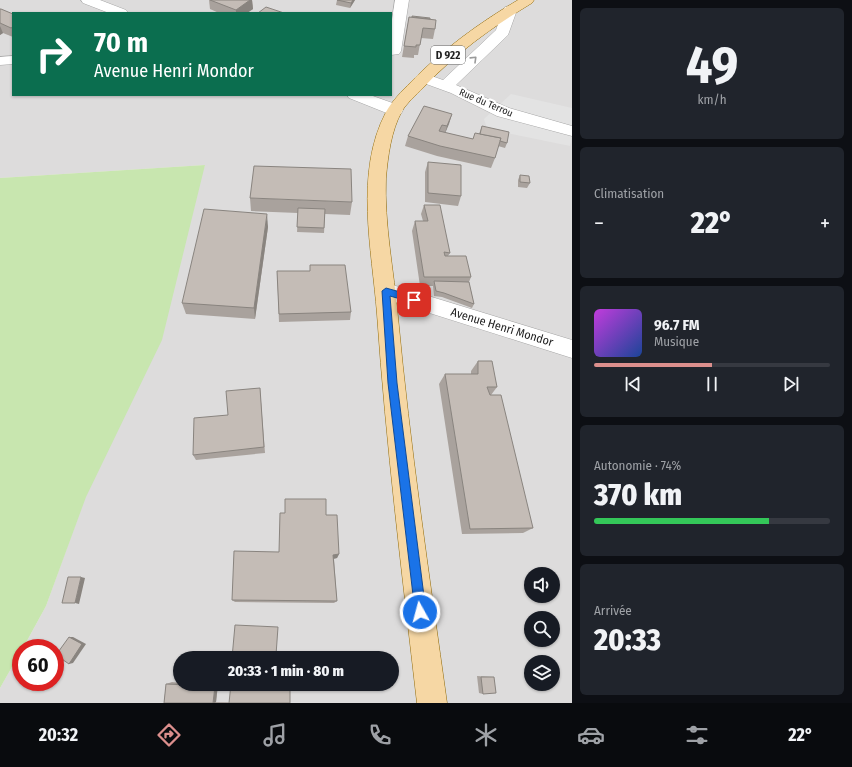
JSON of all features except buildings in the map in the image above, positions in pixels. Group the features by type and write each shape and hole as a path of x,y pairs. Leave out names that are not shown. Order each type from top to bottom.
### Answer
{"main road":[{"name":"D 922","path":"432,703 393,383 386,291 376,203 377,169 381,147 395,110 423,78 472,34 527,0"}],"street":[{"path":"88,0 118,12"},
{"path":"394,51 402,0"},
{"path":"446,86 503,32 510,10"},
{"path":"0,61 12,60"},
{"name":"Rue du Terrou","path":"423,78 446,86 503,112 572,130"},
{"path":"358,96 395,110"},
{"name":"Avenue Henri Mondor","path":"386,291 572,349"}],"shaded area":[{"path":"0,0 572,0 572,703 0,703 0,688 12,667 12,691 64,691 64,639 28,639 46,606 205,165 0,178"},
{"path":"511,94 572,108 572,137 570,146 487,129 484,119"}],"green space":[{"path":"205,165 162,340 86,497 46,606 28,639 12,639 12,667 0,688 0,178"}],"route":[{"path":"414,300 386,291 393,383 420,612"}]}
